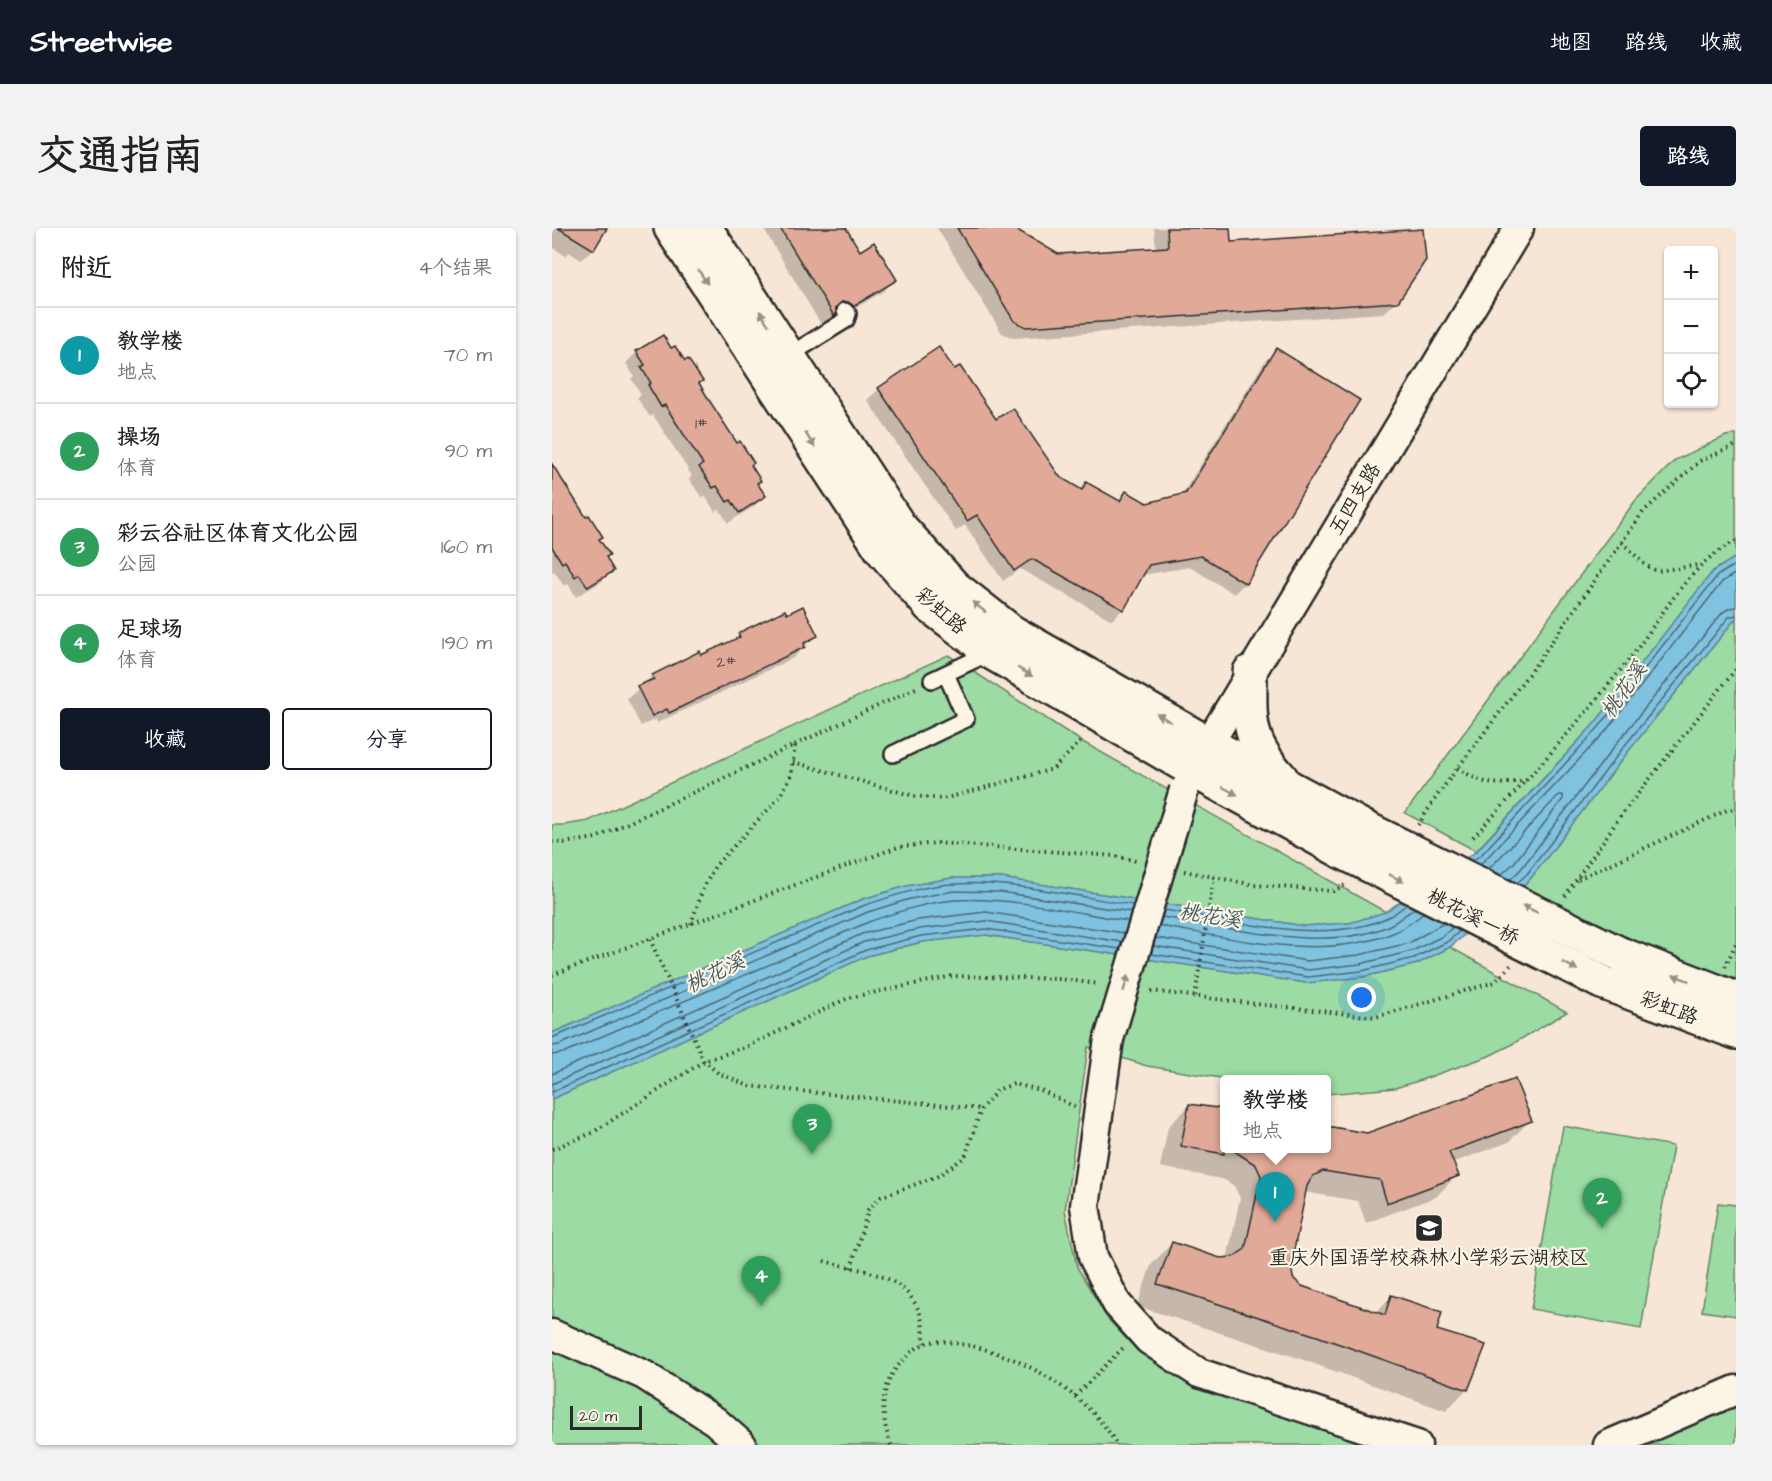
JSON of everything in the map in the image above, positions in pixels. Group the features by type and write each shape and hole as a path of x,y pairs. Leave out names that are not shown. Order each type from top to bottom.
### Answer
{"main road":[{"name":"彩虹路","path":"671,228 882,550 930,606 991,652 1195,768 1353,853"},
{"name":"彩虹路","path":"705,228 899,526 954,587 1195,768 1290,788 1353,853"},
{"path":"1250,672 1250,721 1255,742 1266,762 1290,788"},
{"name":"桃花溪一桥","path":"1353,853 1620,954"},
{"name":"桃花溪一桥","path":"1353,853 1602,982"},
{"name":"彩虹路","path":"1620,954 1728,987"},
{"name":"彩虹路","path":"1602,982 1733,1032"}],"street":[{"name":"五四支路","path":"1418,1445 1198,1373 1149,1340 1117,1304 1093,1257 1085,1206 1109,1039 1195,768 1250,672 1519,228"},
{"path":"552,1335 644,1375 715,1421 742,1445"},
{"path":"1608,1445 1736,1390"}],"lane":[{"path":"788,356 844,321 848,316 845,311"},
{"path":"893,754 966,719 939,677 991,652"}],"path":[{"path":"1414,830 1457,768 1539,660 1643,512 1700,461 1736,445"},
{"path":"1473,837 1526,780 1631,658 1700,566 1736,541"},
{"path":"1622,542 1645,565 1657,571 1700,566"},
{"path":"1563,898 1622,814 1736,669"},
{"path":"552,842 564,843 596,838 939,677"},
{"path":"792,762 914,796 943,799 1053,769 1081,741"},
{"path":"691,924 703,889 715,866 779,798 791,776 795,745"},
{"path":"1457,768 1481,782 1502,784 1526,780"},
{"path":"1576,880 1727,810 1736,809"},
{"path":"552,975 898,847 937,843 1114,856 1137,861"},
{"path":"1181,870 1254,885 1333,891 1353,853"},
{"path":"1195,996 1214,877"},
{"path":"650,939 704,1061 718,1073 749,1086 981,1108"},
{"path":"1728,987 1736,943"},
{"path":"1141,989 1376,1017 1495,982 1517,958"},
{"path":"552,1149 592,1132 704,1061 746,1047 848,998 953,976 1061,979 1109,985"},
{"path":"851,1268 868,1210 881,1197 938,1176 965,1157 981,1108 997,1090 1014,1084 1041,1090 1097,1117"},
{"path":"824,1261 890,1278 906,1291 920,1312 925,1343"},
{"path":"1075,1396 1140,1331"},
{"path":"891,1445 884,1425 883,1398 890,1376 904,1357 925,1343 946,1342 965,1344 1001,1354 1030,1366 1075,1396 1117,1445"}],"green space":[{"path":"1736,434 1736,557 1713,571 1595,723 1476,851 1405,813 1635,501 1675,460 1726,436"},
{"path":"1736,618 1736,981 1626,940 1521,888"},
{"path":"948,655 1081,741 1386,912 1350,923 1304,926 1001,878 952,878 907,886 863,899 552,1033 552,825 588,821"},
{"path":"985,935 1307,983 1363,977 1417,964 1450,947 1567,1012 1489,1056 1418,1081 1395,1088 1331,1094 1331,1075 1220,1075 1220,1078 1147,1066 1088,1047 1065,1210 1077,1267 1107,1318 1137,1350 1193,1385 1367,1445 552,1445 552,1099 867,956 922,942"},
{"path":"1563,1126 1673,1146 1641,1329 1531,1309"},
{"path":"1718,1203 1736,1205 1736,1316 1702,1311"},
{"path":"1736,1405 1736,1445 1646,1445"}],"water":[{"name":"桃花溪","path":"1736,557 1736,618 1631,748 1531,878 1450,947 1417,964 1363,977 1307,983 986,935 922,942 867,956 552,1099 552,1033 863,899 907,886 952,878 1001,878 1304,926 1350,923 1385,912 1477,851 1595,723 1713,571"}],"building":[{"path":"558,228 607,228 594,250"},
{"path":"780,228 846,228 860,251 874,242 897,280 854,306 848,302 842,302 836,308 834,316"},
{"path":"957,228 1014,228 1058,254 1168,247 1167,228 1230,228 1231,242 1423,229 1426,260 1398,302 1026,327 1014,321"},
{"path":"663,335 671,348 675,346 685,361 688,359 703,381 699,383 709,400 737,443 740,441 754,463 751,465 761,481 757,483 766,496 739,513 731,500 727,502 717,486 713,488 699,467 703,464 665,405 661,407 648,385 651,383 641,367 645,365 636,351"},
{"path":"939,347 954,369 960,366 996,419 1013,408 1060,477 1082,490 1086,482 1120,501 1126,491 1147,503 1186,493 1276,348 1360,400 1246,584 1201,556 1149,565 1124,610 1032,559 1014,571 977,515 967,521 878,388"},
{"path":"552,464 586,517 589,515 603,537 599,539 610,555 606,557 614,571 588,587 579,574 575,577 565,561 562,563 552,547"},
{"path":"803,606 818,636 804,643 805,647 669,713 667,709 652,716 637,686 654,679 652,675 700,651 701,655 740,637 738,633 785,610 787,614"},
{"path":"1515,1079 1532,1121 1449,1152 1459,1176 1387,1203 1380,1180 1323,1171 1313,1176 1307,1186 1291,1265 1293,1278 1302,1286 1385,1315 1391,1295 1442,1312 1437,1330 1486,1345 1468,1390 1317,1336 1157,1284 1172,1242 1220,1258 1233,1257 1245,1249 1261,1176 1256,1165 1237,1153 1331,1153 1331,1127 1367,1133"},
{"path":"1189,1104 1220,1108 1220,1153 1224,1154 1181,1146"}],"place":[{"name":"彩云谷社区体育文化公园","path":"812,1154"},
{"name":"教学楼","path":"1275,1222"},
{"name":"重庆外国语学校森林小学彩云湖校区","path":"1429,1228"},
{"name":"操场","path":"1602,1228"},
{"name":"足球场","path":"761,1306"}]}
